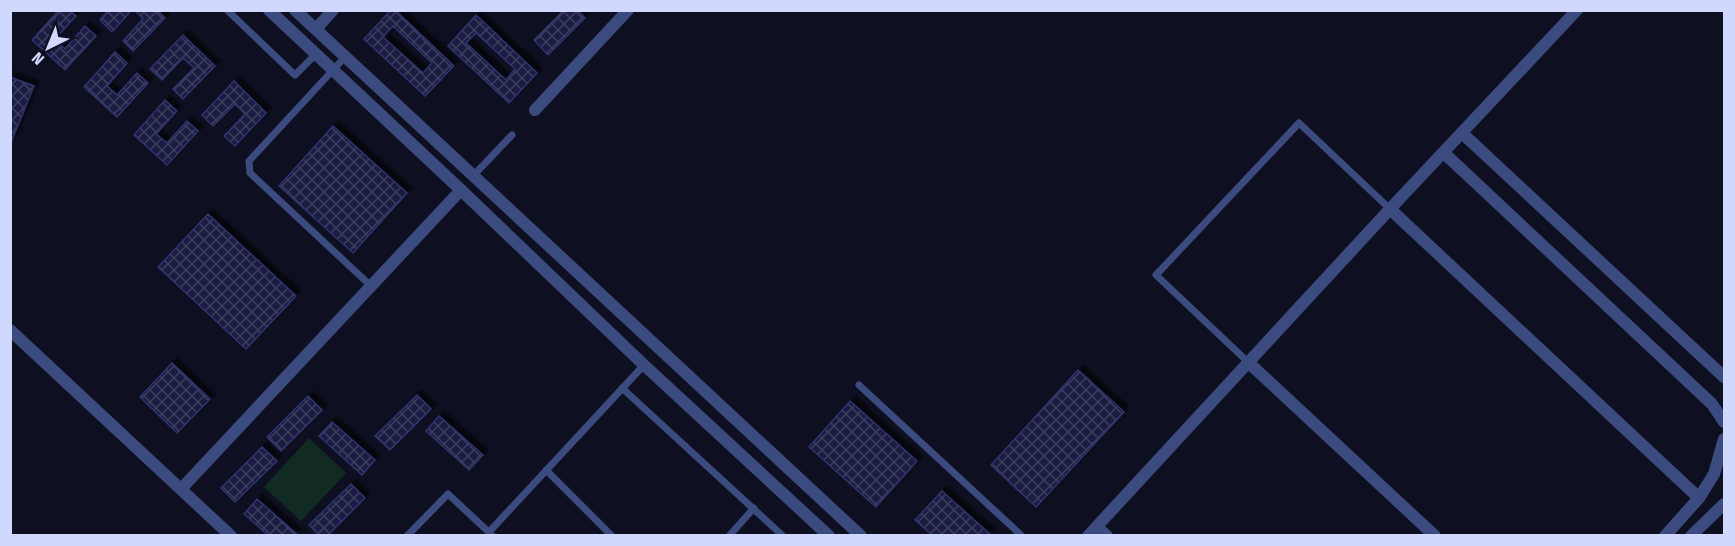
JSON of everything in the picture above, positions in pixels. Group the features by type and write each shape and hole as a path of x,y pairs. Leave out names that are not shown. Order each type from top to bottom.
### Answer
{"street":[{"path":"269,10 644,365 830,536"},
{"path":"295,10 861,536"},
{"path":"316,29 333,10"},
{"path":"535,110 628,10"},
{"path":"1107,536 1093,531 1577,10"},
{"path":"1462,133 1725,377"},
{"path":"1444,153 1712,404 1725,422"},
{"path":"181,489 461,190"},
{"path":"1390,209 1699,498"},
{"path":"621,343 637,327"},
{"path":"10,330 231,536"},
{"path":"644,365 660,348"},
{"path":"1249,363 1435,536"},
{"path":"1665,536 1699,498 1714,474 1725,440"},
{"path":"1691,536 1725,504"}],"lane":[{"path":"227,10 295,75 316,54"},
{"path":"345,57 249,162 250,174 371,286"},
{"path":"1249,363 1156,275 1299,123 1390,209"},
{"path":"474,176 512,135"},
{"path":"407,536 448,494 491,534 546,470 644,365"},
{"path":"859,385 1022,536"},
{"path":"622,388 783,536"},
{"path":"546,470 612,536"},
{"path":"729,536 754,508"}],"green space":[{"path":"309,438 346,473 301,521 264,487"}],"building":[{"path":"59,10 69,10 76,16 55,39 65,49 85,26 96,36 65,70 32,40"},
{"path":"109,10 132,10 112,32 100,20"},
{"path":"135,10 157,10 165,18 133,51 123,41 143,19"},
{"path":"391,10 395,10 454,66 425,96 364,39","holes":["393,26 432,63 423,73 383,37"]},
{"path":"564,10 577,10 585,18 548,55 534,40"},
{"path":"476,15 537,73 509,103 448,46","holes":["476,33 515,69 506,80 466,43"]},
{"path":"183,35 215,66 183,99 173,89 194,68 183,58 162,80 150,69"},
{"path":"115,52 127,63 107,86 117,95 137,73 148,83 117,117 84,87"},
{"path":"10,77 34,86 10,145"},
{"path":"234,81 266,113 235,146 224,136 245,114 235,104 213,126 202,115"},
{"path":"165,100 177,111 156,134 167,143 187,121 198,131 167,165 134,135"},
{"path":"333,126 407,193 353,253 279,186"},
{"path":"208,214 296,296 246,349 158,267"},
{"path":"172,363 210,399 177,433 140,397"},
{"path":"1078,370 1124,412 1036,507 991,465"},
{"path":"417,395 431,409 390,450 375,436"},
{"path":"308,396 322,410 281,451 267,437"},
{"path":"850,401 917,461 876,507 809,447"},
{"path":"439,416 483,455 469,470 426,431"},
{"path":"332,422 375,460 362,475 319,436"},
{"path":"262,447 277,461 235,502 221,488"},
{"path":"351,484 365,498 327,536 320,536 309,525"},
{"path":"942,491 992,536 933,536 915,520"},
{"path":"257,499 299,536 269,536 244,514"}]}
